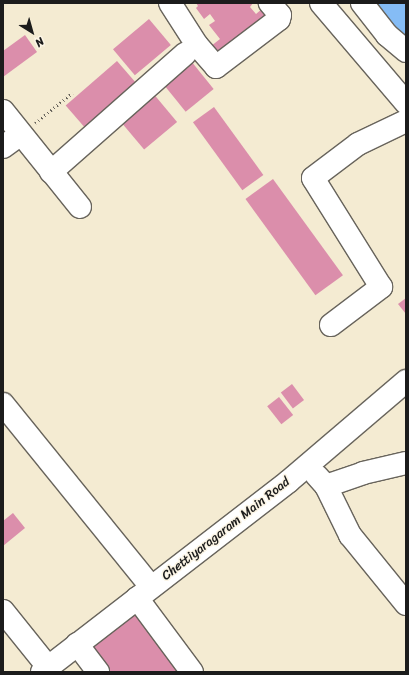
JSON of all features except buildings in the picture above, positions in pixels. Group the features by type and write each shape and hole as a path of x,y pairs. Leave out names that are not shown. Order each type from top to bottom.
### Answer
{"street":[{"path":"170,3 197,45 216,67 279,18 280,15 270,3"},
{"path":"321,3 406,103"},
{"path":"362,3 387,35 406,51"},
{"path":"51,172 185,54"},
{"path":"3,111 80,207"},
{"path":"331,325 381,287 313,178 358,144 406,121"},
{"path":"3,147 20,134"},
{"name":"Chettiyaragaram Main Road","path":"45,670 308,465 406,381"},
{"path":"3,404 144,593 192,672"},
{"path":"326,486 363,473 406,463"},
{"path":"308,465 326,486 350,535 406,604"},
{"path":"3,611 45,670"},
{"path":"77,644 98,672"}],"path":[{"path":"20,134 72,93"}],"water":[{"path":"375,3 406,3 406,43"}]}
